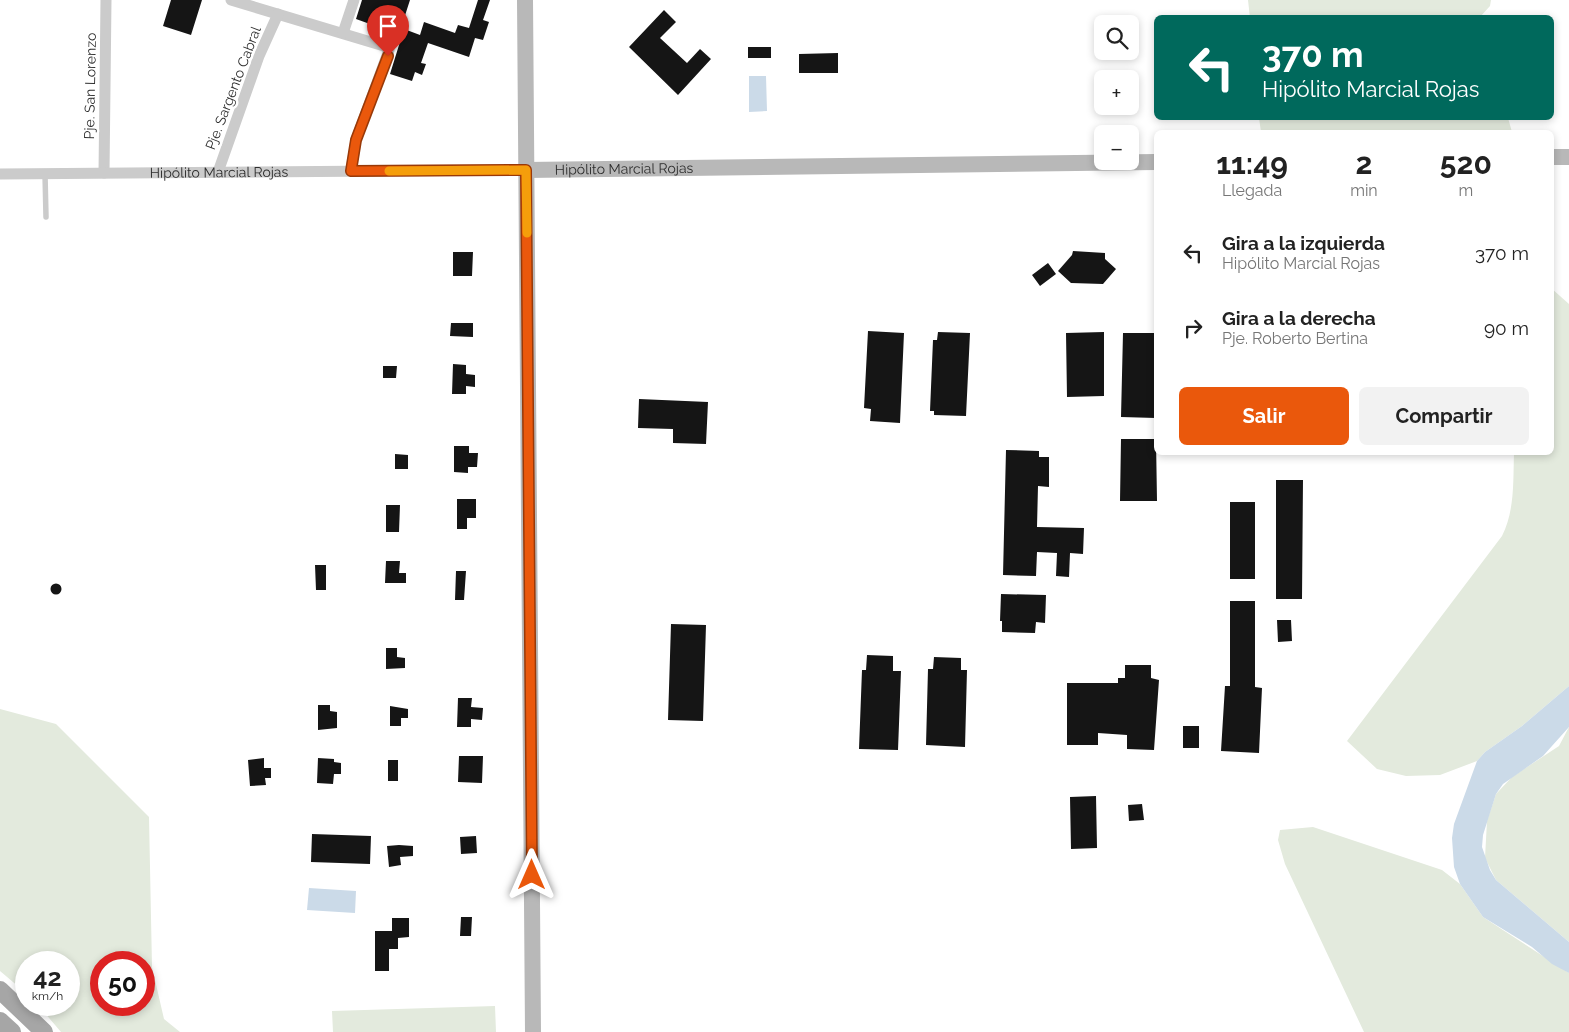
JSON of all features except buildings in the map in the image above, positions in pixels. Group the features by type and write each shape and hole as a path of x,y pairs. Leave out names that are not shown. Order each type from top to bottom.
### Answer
{"main road":[{"path":"525,0 533,1032"},
{"path":"1554,157 1569,157"},
{"name":"Hipólito Marcial Rojas","path":"526,170 1154,162"},
{"path":"0,990 44,1032"},
{"path":"0,1021 12,1032"}],"street":[{"name":"Pje. San Lorenzo","path":"104,173 106,0"},
{"path":"230,0 343,33 384,46 389,50 356,140 351,171"},
{"path":"343,33 354,0"},
{"name":"Pje. Sargento Cabral","path":"218,172 259,56 278,14"},
{"name":"Hipólito Marcial Rojas","path":"0,174 526,170"}],"lane":[{"path":"45,174 46,217"}],"shaded area":[{"path":"1248,0 1491,0 1490,6 1482,15 1250,15"},
{"path":"1259,120 1509,120 1511,130 1261,130"},
{"path":"1554,291 1569,304 1569,686 1522,726 1485,752 1477,761 1440,775 1406,776 1377,769 1347,741 1502,536 1509,516 1514,455 1554,455"},
{"path":"0,709 56,724 149,817 152,951 90,951 90,1016 155,1016 155,980 164,1019 180,1032 61,1032 47,1016 80,1016 80,951 15,951 15,984 0,971"},
{"path":"1569,727 1569,942 1496,880 1485,858 1487,821 1496,794 1512,777 1559,746"},
{"path":"1313,827 1442,870 1460,884 1483,917 1569,973 1569,1032 1364,1032 1285,864 1278,840 1280,830"},
{"path":"495,1006 496,1032 333,1032 332,1011"}],"water":[{"path":"749,76 766,76 767,111 749,112"},
{"path":"1569,686 1569,727 1543,756 1503,784 1496,794 1483,835 1482,847 1490,870 1496,880 1569,942 1569,973 1552,964 1532,947 1483,917 1460,884 1454,867 1452,838 1454,824 1477,761 1485,752 1522,726"},
{"path":"309,888 356,891 355,913 307,910"}],"slow traffic":[{"path":"389,171 526,170 527,233"}],"route":[{"path":"388,56 356,140 351,171 526,170 532,875"}]}
